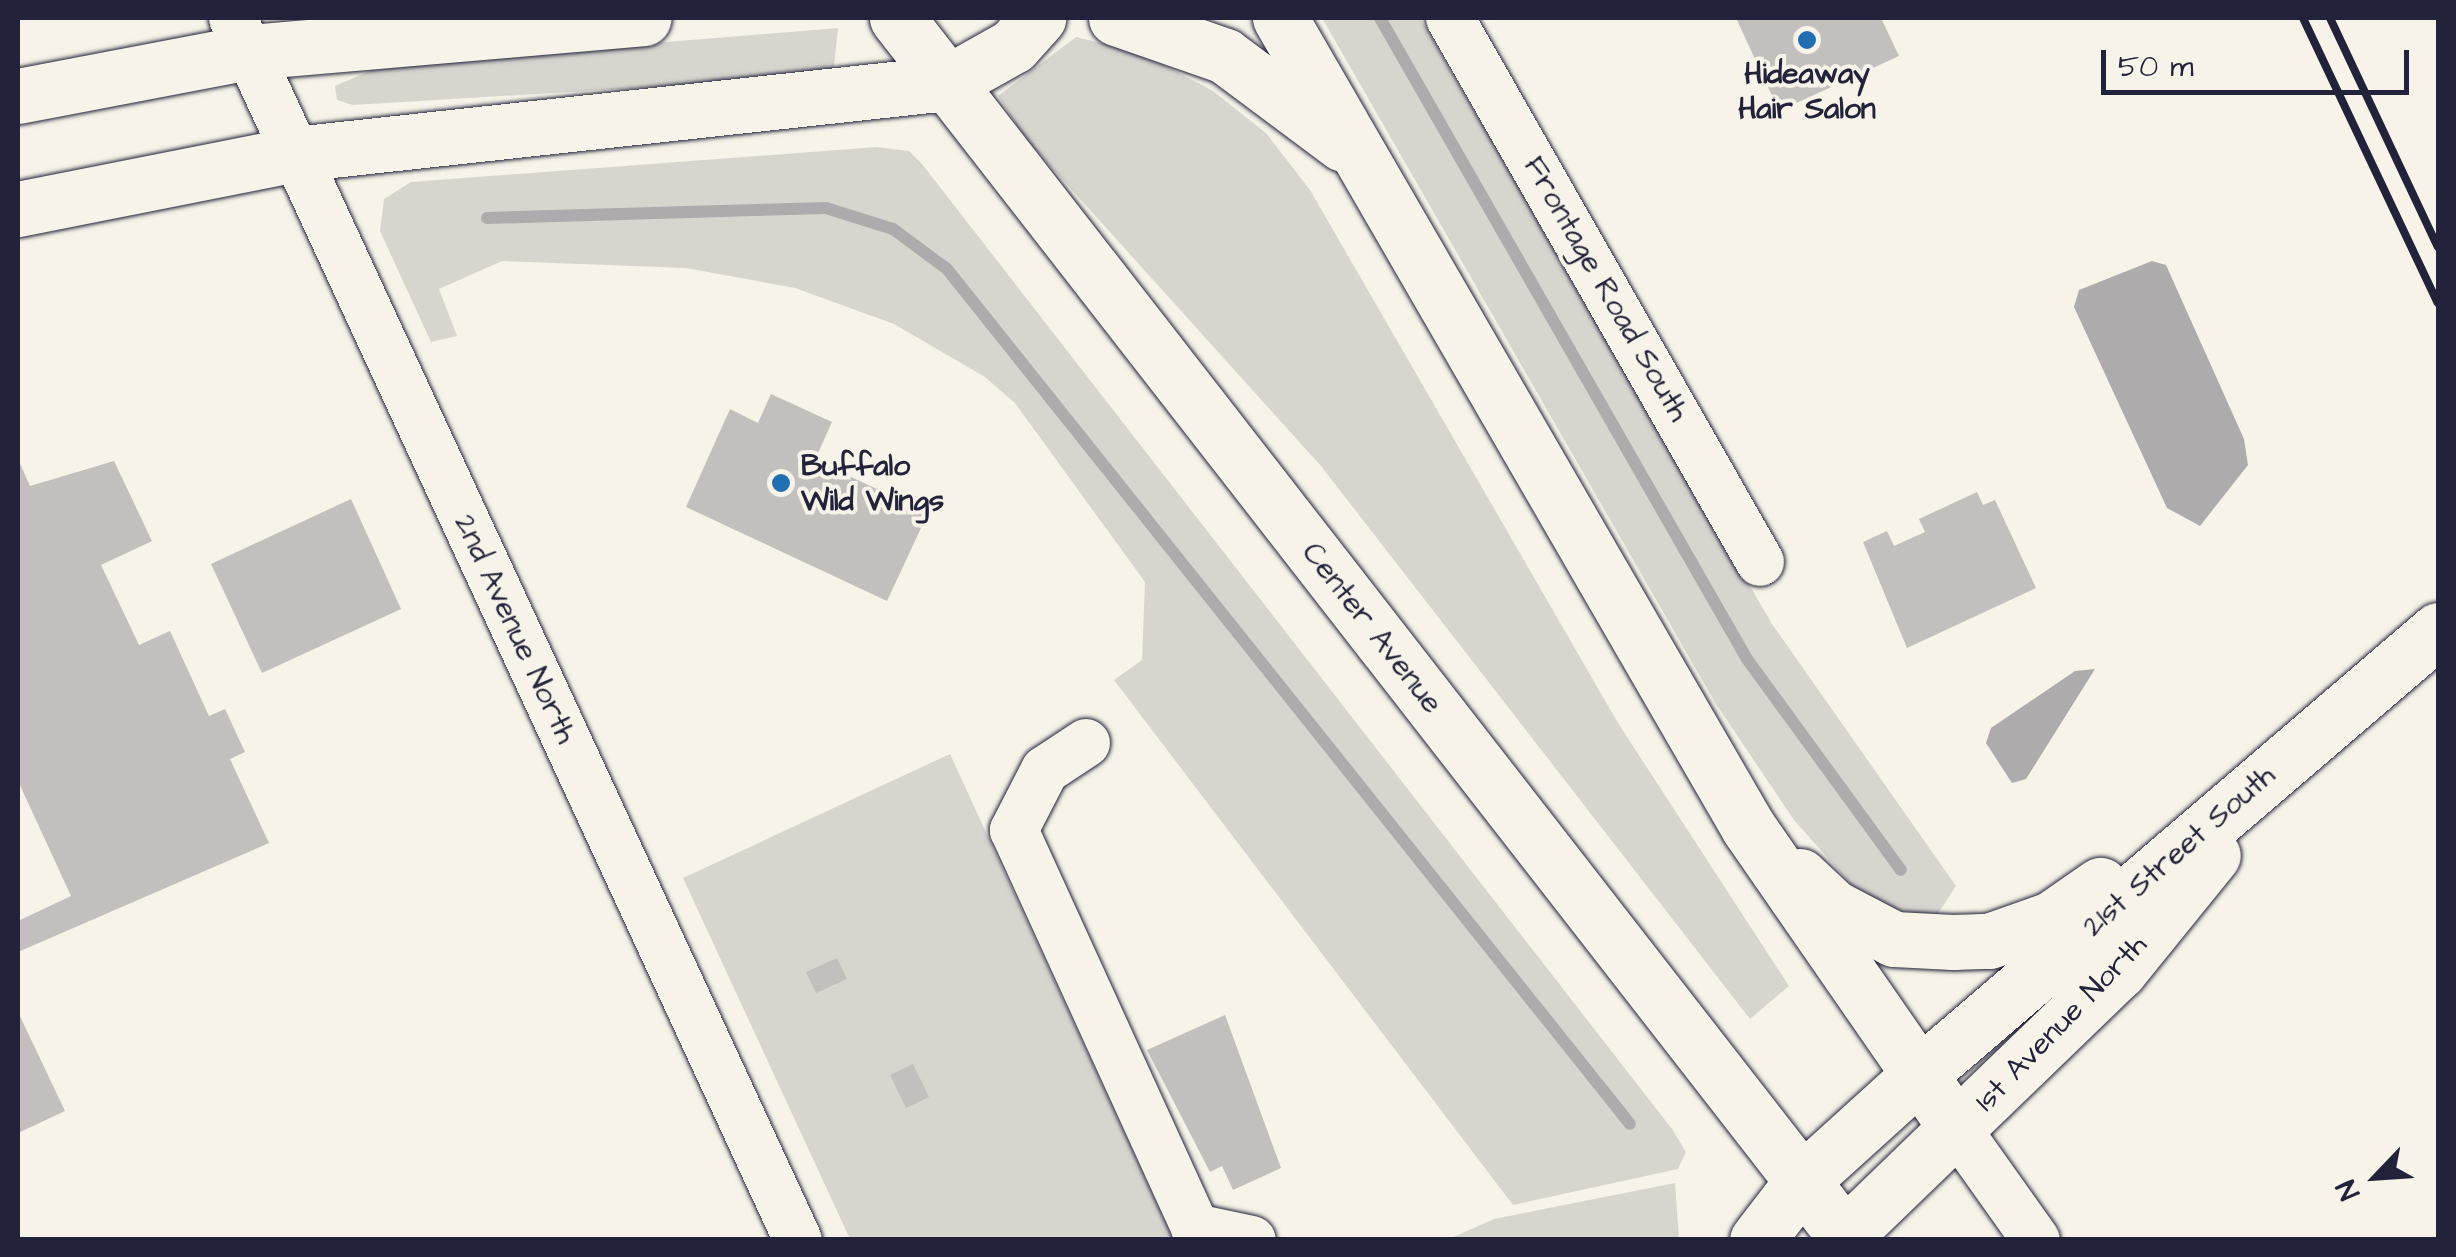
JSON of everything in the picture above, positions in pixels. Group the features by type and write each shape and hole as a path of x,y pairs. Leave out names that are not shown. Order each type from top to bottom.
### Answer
{"main road":[{"path":"18,96 241,35 644,18"},
{"name":"Center Avenue","path":"897,18 1804,1180 1844,1238"},
{"path":"18,209 296,154 947,83 1013,46 1038,18"},
{"path":"1116,18 1225,56 1362,158"},
{"path":"1280,18 1748,827 1957,1129"},
{"name":"21st Street South","path":"1920,1074 2438,630"},
{"path":"1748,827 1833,906 1894,940 1988,941 2052,918 2304,744"},
{"name":"1st Avenue North","path":"1844,1238 2119,970 2304,744"},
{"path":"1757,1240 1804,1180 1920,1074"}],"street":[{"name":"Frontage Road South","path":"1450,18 1760,562"},
{"name":"2nd Avenue North","path":"241,35 798,1240"},
{"path":"1086,743 1045,770 1014,830 1194,1228 1252,1240"},
{"path":"1957,1129 2036,1240"}],"shaded area":[{"path":"1322,18 1420,18 1772,624 1956,886 1933,921 1863,898 1794,820 1716,704"},
{"path":"838,28 833,76 353,105 337,100 335,86 384,65"},
{"path":"1076,37 1141,53 1213,91 1266,133 1310,190 1618,723 1789,986 1750,1019 1321,466 1026,139 998,96"},
{"path":"877,147 909,151 922,164 1672,1129 1686,1152 1678,1169 1513,1205 1114,680 1142,660 1145,582 1015,403 985,377 894,324 795,288 686,268 502,261 439,289 457,336 431,342 380,231 384,199 411,182"},
{"path":"2152,261 2166,265 2244,439 2248,465 2200,526 2167,508 2074,307 2079,290"},
{"path":"2095,669 2026,779 2012,783 1986,743 1991,728 2075,671"},
{"path":"950,754 1173,1239 850,1239 683,878"},
{"path":"1675,1183 1679,1239 1449,1239 1494,1219"}],"building":[{"path":"1736,18 1881,18 1899,56 1779,111"},
{"name":"Buffalo Wild Wings","path":"771,394 832,422 815,460 928,513 887,601 686,507 730,409 758,423"},
{"path":"18,459 30,486 114,461 152,541 101,565 139,645 170,631 209,716 225,709 245,752 230,759 269,843 18,952 18,921 71,896 18,781"},
{"path":"1977,492 1983,505 1995,500 2036,588 1907,648 1863,542 1887,531 1894,546 1925,532 1919,519"},
{"path":"351,499 401,609 262,673 211,564"},
{"path":"837,958 847,979 816,993 806,972"},
{"path":"18,1012 65,1111 18,1133"},
{"path":"1225,1015 1281,1168 1233,1190 1222,1166 1210,1172 1147,1050"},
{"path":"913,1064 929,1097 906,1108 890,1075"}],"waterway":[{"path":"1380,18 1747,659 1901,870"},
{"path":"487,218 826,208 893,229 947,269 1630,1124"}],"railway":[{"path":"2303,18 2438,303"},
{"path":"2330,18 2438,247"}],"place":[{"name":"Hideaway Hair Salon","path":"1807,40"},
{"name":"Buffalo Wild Wings","path":"781,483"}]}
